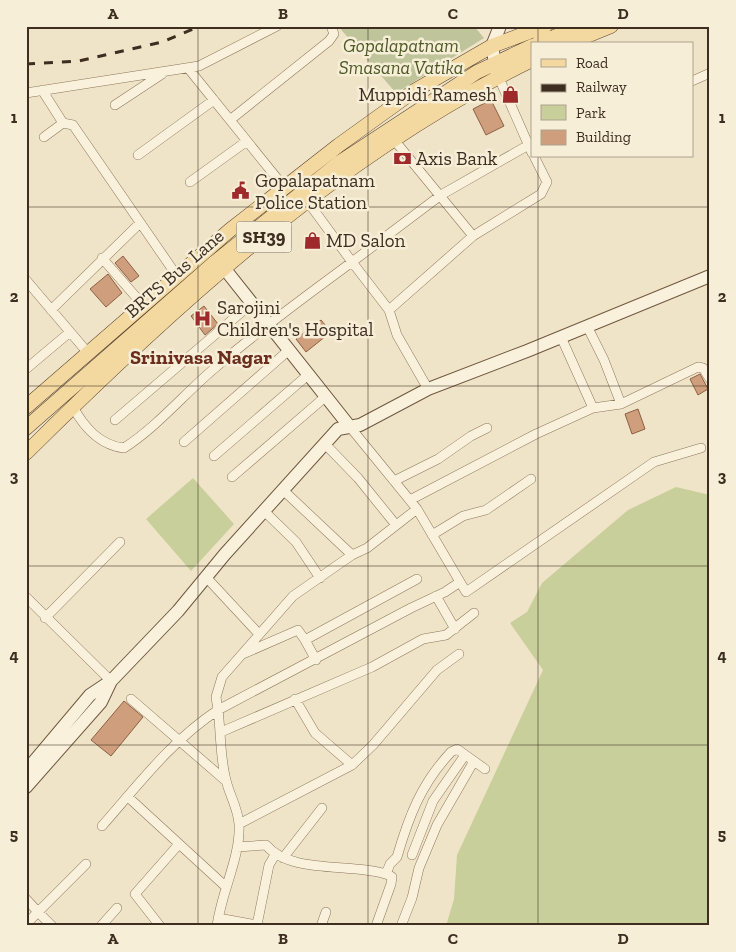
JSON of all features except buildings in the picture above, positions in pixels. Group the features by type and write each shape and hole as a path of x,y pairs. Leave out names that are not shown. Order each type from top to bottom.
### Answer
{"main road":[{"name":"SH39","path":"26,408 230,230 284,187 414,91 492,46 545,26"},
{"path":"543,42 581,26"},
{"path":"572,42 611,26"},
{"name":"BRTS Bus Lane","path":"26,428 214,263 340,162 395,124 494,64 531,46"},
{"name":"SH39","path":"26,453 73,407 224,268 346,172 458,100 531,61"}],"street":[{"path":"26,93 199,66 277,26"},
{"path":"230,120 329,41 334,34 331,26"},
{"path":"73,407 82,423 97,438 124,448 141,436 216,367 268,324 440,195 531,147 494,64 492,46 500,26"},
{"path":"188,68 284,187"},
{"path":"116,105 167,71"},
{"path":"694,80 710,73"},
{"path":"42,90 63,123 73,125 177,276"},
{"path":"138,155 214,100"},
{"path":"44,137 63,123"},
{"path":"190,182 247,141"},
{"path":"395,141 473,236"},
{"path":"389,310 473,236 543,192 547,182 535,158"},
{"path":"308,202 389,310 397,335 428,389"},
{"path":"51,310 102,258 140,223"},
{"path":"102,258 144,305"},
{"path":"224,268 310,374 325,397 417,509 466,592 654,462 701,448"},
{"path":"26,771 90,695 111,681 178,611 206,576 338,429 360,425 428,389 710,276"},
{"path":"28,285 88,353"},
{"path":"115,420 252,303"},
{"path":"587,326 604,360 621,404"},
{"path":"26,369 70,332"},
{"path":"561,337 593,408"},
{"path":"184,442 289,350"},
{"path":"410,500 536,434 593,408 621,404 698,367 703,368 710,379"},
{"path":"214,456 310,374"},
{"path":"232,477 325,397"},
{"path":"394,481 438,459 471,436 487,428"},
{"path":"325,444 358,478 396,525"},
{"path":"432,535 463,516 486,510 531,479"},
{"path":"283,490 352,555"},
{"path":"226,781 216,697 222,677 258,634 294,596 352,555 367,548 417,509"},
{"path":"264,511 296,542 320,578"},
{"path":"45,618 120,542"},
{"path":"206,576 258,634"},
{"path":"306,640 417,579"},
{"path":"102,826 178,741 197,724 218,710 316,660 460,582"},
{"path":"436,596 455,629"},
{"path":"26,597 45,618 111,681"},
{"path":"220,732 372,667 423,639 446,635 474,614"},
{"path":"243,654 298,630 306,640 316,660"},
{"path":"239,824 352,765 373,745 437,670 459,654"},
{"path":"26,787 101,702 111,681"},
{"path":"131,699 226,781 232,792 239,824 238,846 225,886 217,922 258,926 269,864 279,856 322,808"},
{"path":"295,699 315,733 352,765"},
{"path":"386,874 399,850 416,800 424,786 451,752 457,749 485,768"},
{"path":"412,855 433,801 465,754"},
{"path":"401,926 423,859 438,825 474,761"},
{"path":"128,798 225,886"},
{"path":"160,926 135,894 179,844"},
{"path":"238,846 266,845 279,856 306,864 345,867 386,874 392,877 376,926"},
{"path":"399,850 423,859"},
{"path":"26,924 86,864"},
{"path":"26,899 52,926"},
{"path":"101,926 118,908"},
{"path":"321,926 326,912"}],"green space":[{"name":"Gopalapatnam Smasana Vatika","path":"338,26 474,26 484,38 396,93"},
{"path":"193,478 234,524 191,571 146,519"},
{"path":"676,487 710,495 710,926 446,926 454,899 457,855 543,670 510,623 527,612 542,583 628,510"}],"railway":[{"path":"26,64 79,61 162,42 200,26"}],"place":[{"name":"Muppidi Ramesh","path":"511,94"},
{"name":"Axis Bank","path":"402,158"},
{"name":"Gopalapatnam Police Station","path":"241,191"},
{"name":"MD Salon","path":"312,240"},
{"name":"Sarojini Children's Hospital","path":"203,318"}],"district":[{"name":"Srinivasa Nagar","path":"201,357"}]}
